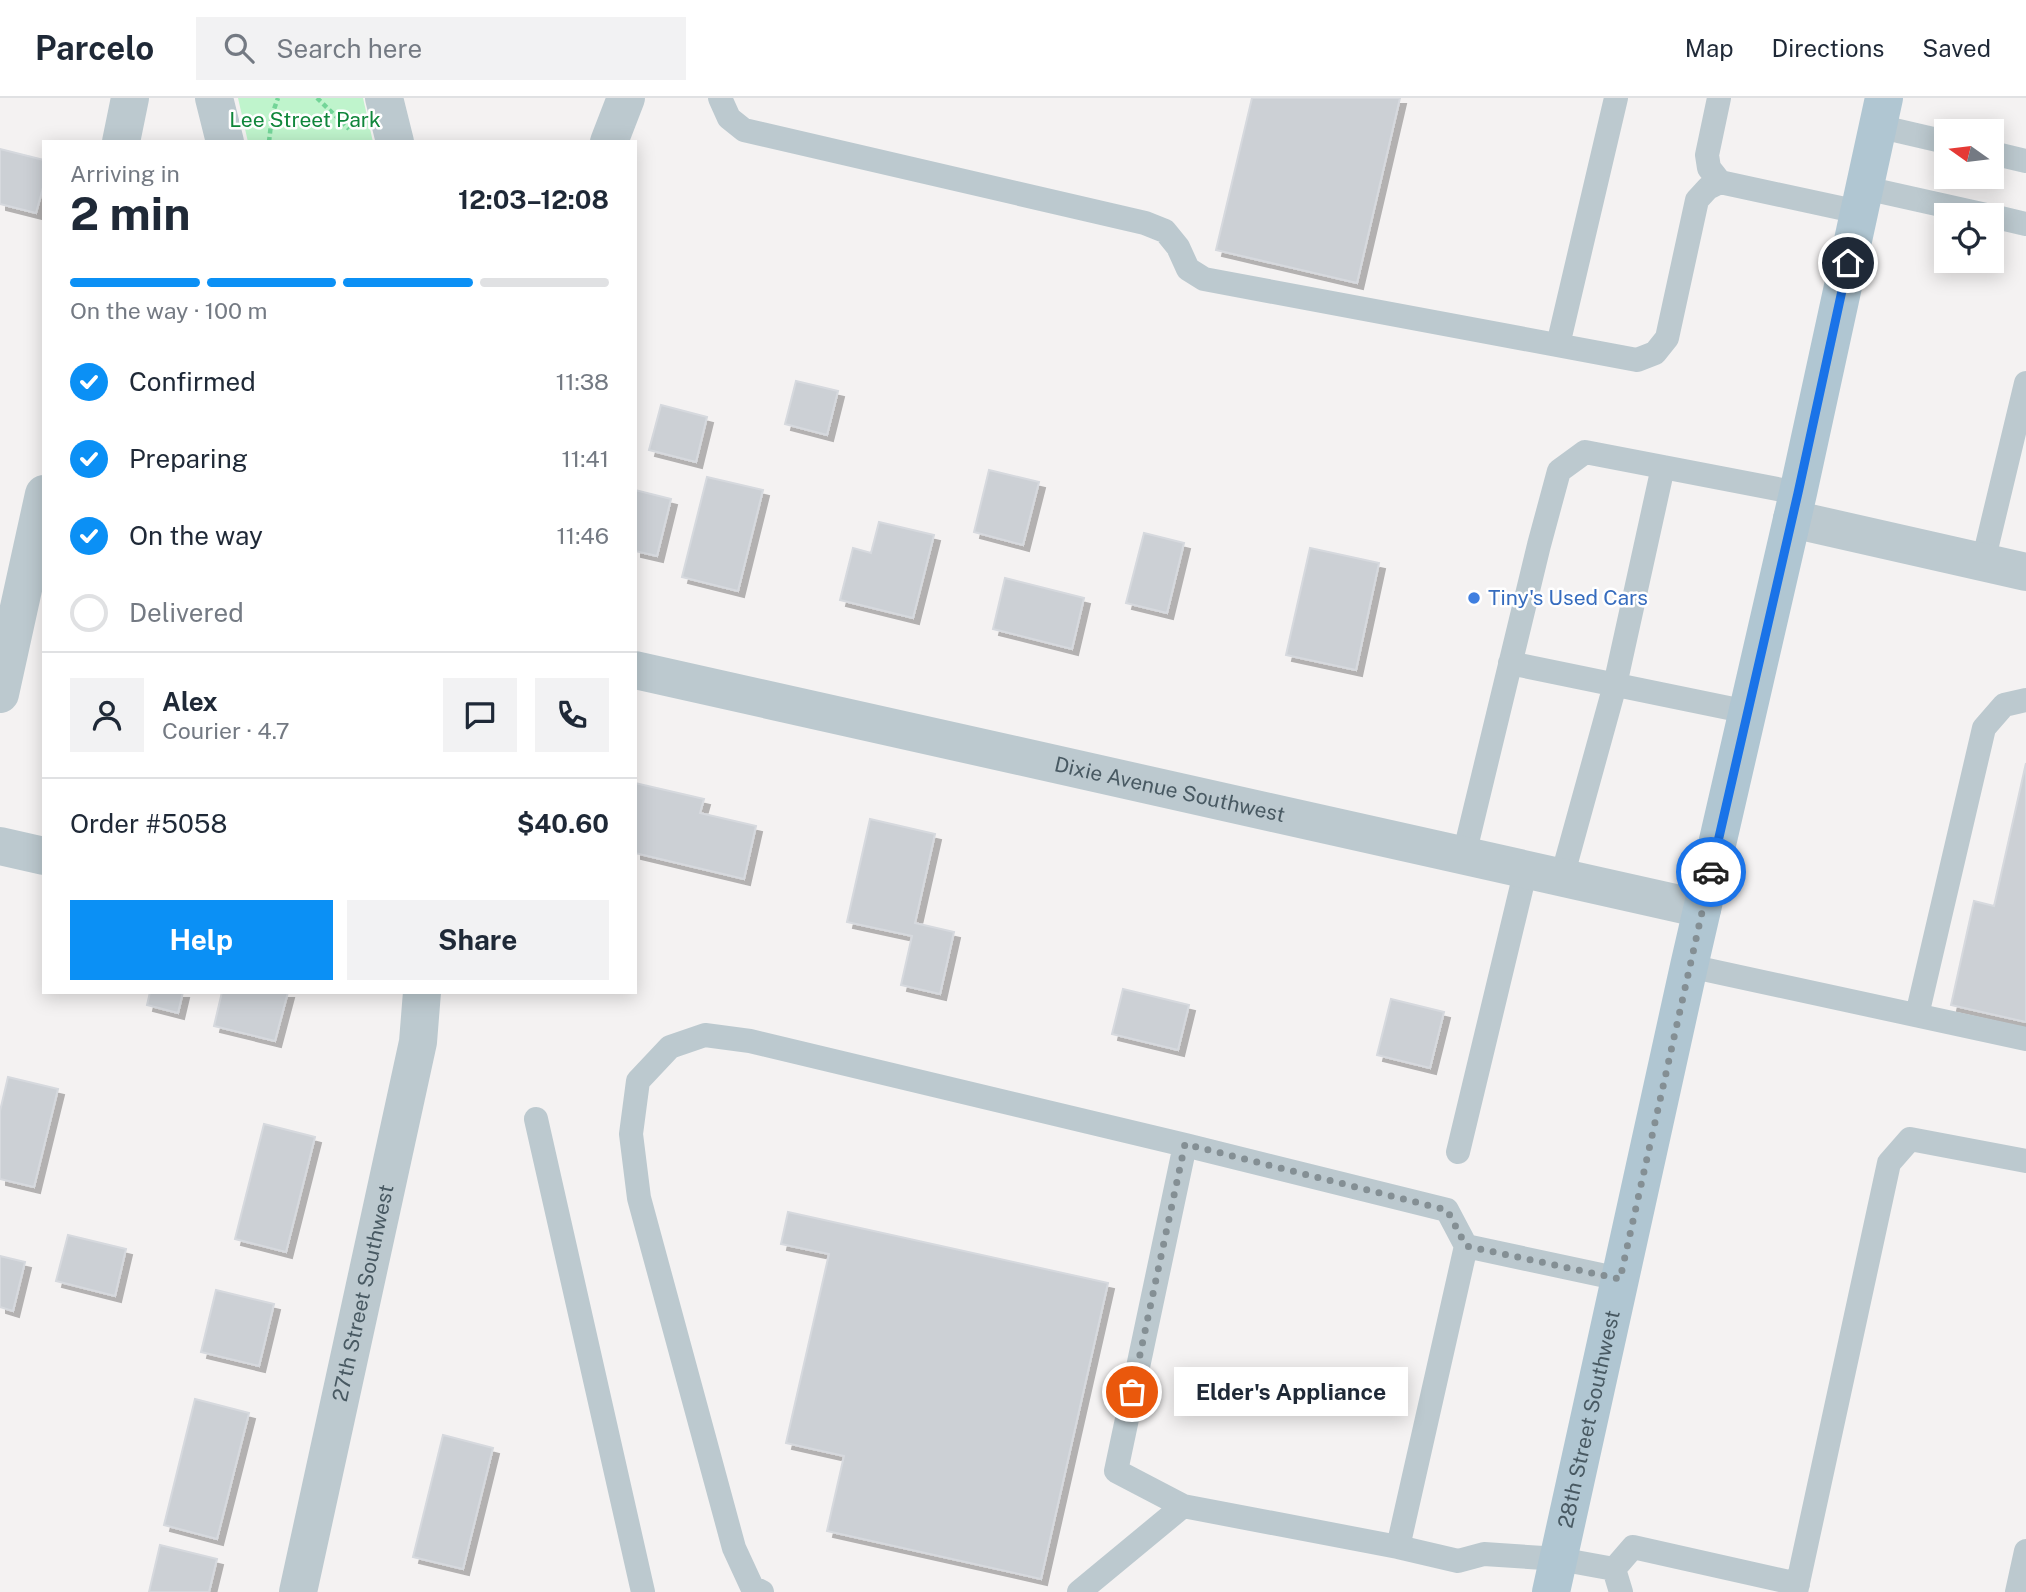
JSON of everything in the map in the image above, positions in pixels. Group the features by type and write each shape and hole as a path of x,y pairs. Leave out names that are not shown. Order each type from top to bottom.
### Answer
{"main road":[{"name":"28th Street Southwest","path":"1555,1576 1689,966 1795,506 1880,112"}],"street":[{"path":"121,140 130,98"},
{"path":"214,98 224,140"},
{"path":"384,98 394,140"},
{"path":"610,140 626,98"},
{"path":"0,694 42,503"},
{"path":"1795,506 1983,562 2026,572"},
{"name":"Dixie Avenue Southwest","path":"637,670 1702,909"},
{"path":"0,846 42,856"},
{"name":"27th Street Southwest","path":"298,1592 418,1042 422,994"}],"lane":[{"path":"720,98 729,118 744,130 1145,223 1165,231 1178,247 1188,269 1204,279 1637,360 1655,353 1667,338 1697,200 1708,187 1720,183 1934,209"},
{"path":"1559,345 1616,98"},
{"path":"1719,98 1707,155 1709,168 1720,183"},
{"path":"1880,112 1934,137"},
{"path":"2004,156 2026,161"},
{"path":"2004,219 2026,224"},
{"path":"1983,562 2019,445 2026,383"},
{"path":"1464,855 1559,471 1585,452 1663,467 1795,506"},
{"path":"1458,1152 1544,873 1615,685 1663,467"},
{"path":"1510,663 1748,712"},
{"path":"1917,1015 1984,728 2004,705 2026,700"},
{"path":"1689,966 2026,1039"},
{"path":"762,1592 752,1587 734,1548 639,1198 631,1134 638,1082 670,1047 705,1034 750,1041 1185,1144 1447,1210 1466,1246 1398,1547"},
{"path":"536,1119 643,1592"},
{"path":"1185,1144 1116,1471 1183,1506 1398,1547 1458,1562 1484,1554 1555,1576 1617,1581 1633,1546 1797,1588 1889,1163 1910,1139 2026,1161"},
{"path":"1466,1246 1620,1279"},
{"path":"1079,1592 1183,1506"},
{"path":"2017,1592 2026,1551"}],"path":[{"path":"269,140 272,115 278,98"},
{"path":"317,98 353,132"}],"green space":[{"name":"Lee Street Park","path":"238,98 363,98 373,140 248,140"}],"building":[{"path":"1252,98 1400,98 1357,283 1216,250"},
{"path":"0,149 42,160 42,191 36,213 0,204"},
{"path":"796,381 838,391 827,435 785,424"},
{"path":"661,405 707,417 696,462 649,450"},
{"path":"989,470 1039,482 1023,545 974,532"},
{"path":"707,477 763,490 738,591 682,577"},
{"path":"637,490 671,499 657,556 637,551"},
{"path":"879,522 934,535 913,618 840,600 853,548 871,553"},
{"path":"1144,533 1184,543 1167,613 1126,603"},
{"path":"1310,548 1379,563 1356,670 1286,655"},
{"path":"1005,578 1084,598 1072,649 993,629"},
{"path":"2026,763 2026,1022 1951,1005 1974,901 1994,906"},
{"path":"637,783 704,799 700,813 756,826 744,879 637,853"},
{"path":"870,819 935,834 915,923 954,932 940,994 901,985 912,936 847,922"},
{"path":"1123,989 1189,1005 1178,1050 1112,1034"},
{"path":"150,994 183,994 178,1013 147,1005"},
{"path":"222,994 287,994 275,1041 214,1026"},
{"path":"1391,999 1444,1012 1430,1068 1377,1055"},
{"path":"8,1077 58,1089 34,1187 0,1179 0,1111"},
{"path":"264,1124 315,1137 286,1252 235,1239"},
{"path":"788,1212 1108,1283 1041,1579 827,1531 844,1456 786,1443 829,1254 781,1244"},
{"path":"68,1235 126,1249 115,1296 56,1281"},
{"path":"0,1256 25,1262 13,1311 0,1307"},
{"path":"216,1290 274,1304 259,1366 201,1352"},
{"path":"195,1399 249,1413 217,1539 164,1525"},
{"path":"443,1435 493,1448 463,1569 413,1557"},
{"path":"160,1545 217,1559 209,1592 149,1592"}],"way so far":[{"path":"1132,1392 1185,1144 1447,1210 1466,1246 1620,1279 1711,872"}],"place":[{"name":"Tiny's Used Cars","path":"1474,598"},
{"name":"Elder's Appliance","path":"1132,1392"}],"route":[{"path":"1711,872 1848,263"}]}
